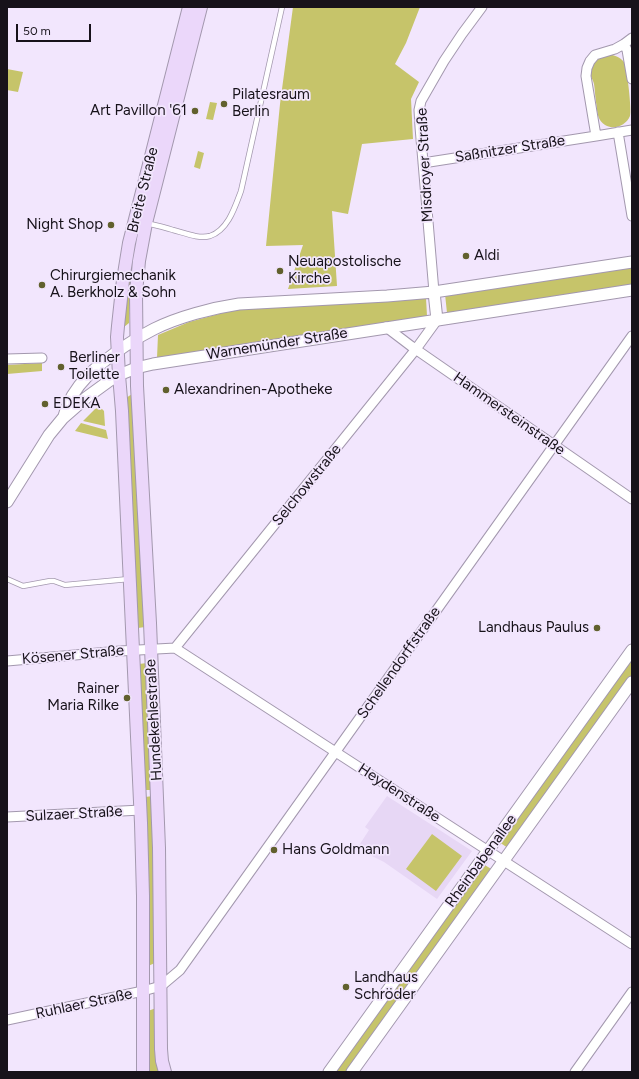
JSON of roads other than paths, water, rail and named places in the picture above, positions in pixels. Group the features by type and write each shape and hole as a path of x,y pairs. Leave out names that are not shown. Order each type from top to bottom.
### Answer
{"main road":[{"name":"Breite Straße","path":"136,368 136,293 139,261 140,221 189,7"},
{"name":"Breite Straße","path":"119,375 118,326 123,280 201,7"},
{"name":"Hundekehlestraße","path":"136,368 157,649 161,1049 165,1072"},
{"name":"Hundekehlestraße","path":"119,375 131,579 141,810 143,1072"}],"street":[{"name":"Misdroyer Straße","path":"434,292 419,110 421,101 444,61 482,7"},
{"path":"596,136 586,76 587,68 595,55 615,49 632,38"},
{"path":"624,44 627,50 632,79"},
{"name":"Saßnitzer Straße","path":"423,162 632,130"},
{"path":"618,132 632,216"},
{"path":"7,502 49,435 63,418 72,396 80,384 98,365 154,328 188,316 239,304 434,292 632,262"},
{"name":"Warnemünder Straße","path":"63,418 96,390 119,375 136,368 153,364 632,290"},
{"path":"434,292 437,320"},
{"name":"Selchowstraße","path":"175,648 416,350 437,320"},
{"name":"Hammersteinstraße","path":"386,328 632,500"},
{"name":"Schellendorffstraße","path":"160,986 180,970 632,336"},
{"path":"7,360 42,358"},
{"path":"157,649 175,648"},
{"name":"Heydenstraße","path":"175,648 632,944"},
{"name":"Kösener Straße","path":"7,661 157,649"},
{"name":"Rheinbabenallee","path":"330,1072 632,650"},
{"name":"Rheinbabenallee","path":"352,1072 632,682"},
{"name":"Sulzaer Straße","path":"7,817 141,810"},
{"name":"Ruhlaer Straße","path":"7,1020 160,986"},
{"path":"575,1072 632,992"}],"lane":[{"name":"Breite Straße","path":"140,221 202,237 210,236 219,230 230,219 240,191 282,7"},
{"path":"7,579 23,586 50,581 65,585 131,579"}],"place":[{"name":"Pilatesraum Berlin","path":"224,104"},
{"name":"Art Pavillon '61","path":"195,111"},
{"name":"Night Shop","path":"111,225"},
{"name":"Aldi","path":"466,256"},
{"name":"Neuapostolische Kirche","path":"280,271"},
{"name":"Chirurgiemechanik A. Berkholz & Sohn","path":"42,285"},
{"name":"Berliner Toilette","path":"61,367"},
{"name":"Alexandrinen-Apotheke","path":"166,390"},
{"name":"EDEKA","path":"45,404"},
{"name":"Landhaus Paulus","path":"597,628"},
{"name":"Rainer Maria Rilke","path":"127,698"},
{"name":"Hans Goldmann","path":"274,850"},
{"name":"Landhaus Schröder","path":"346,987"}]}
